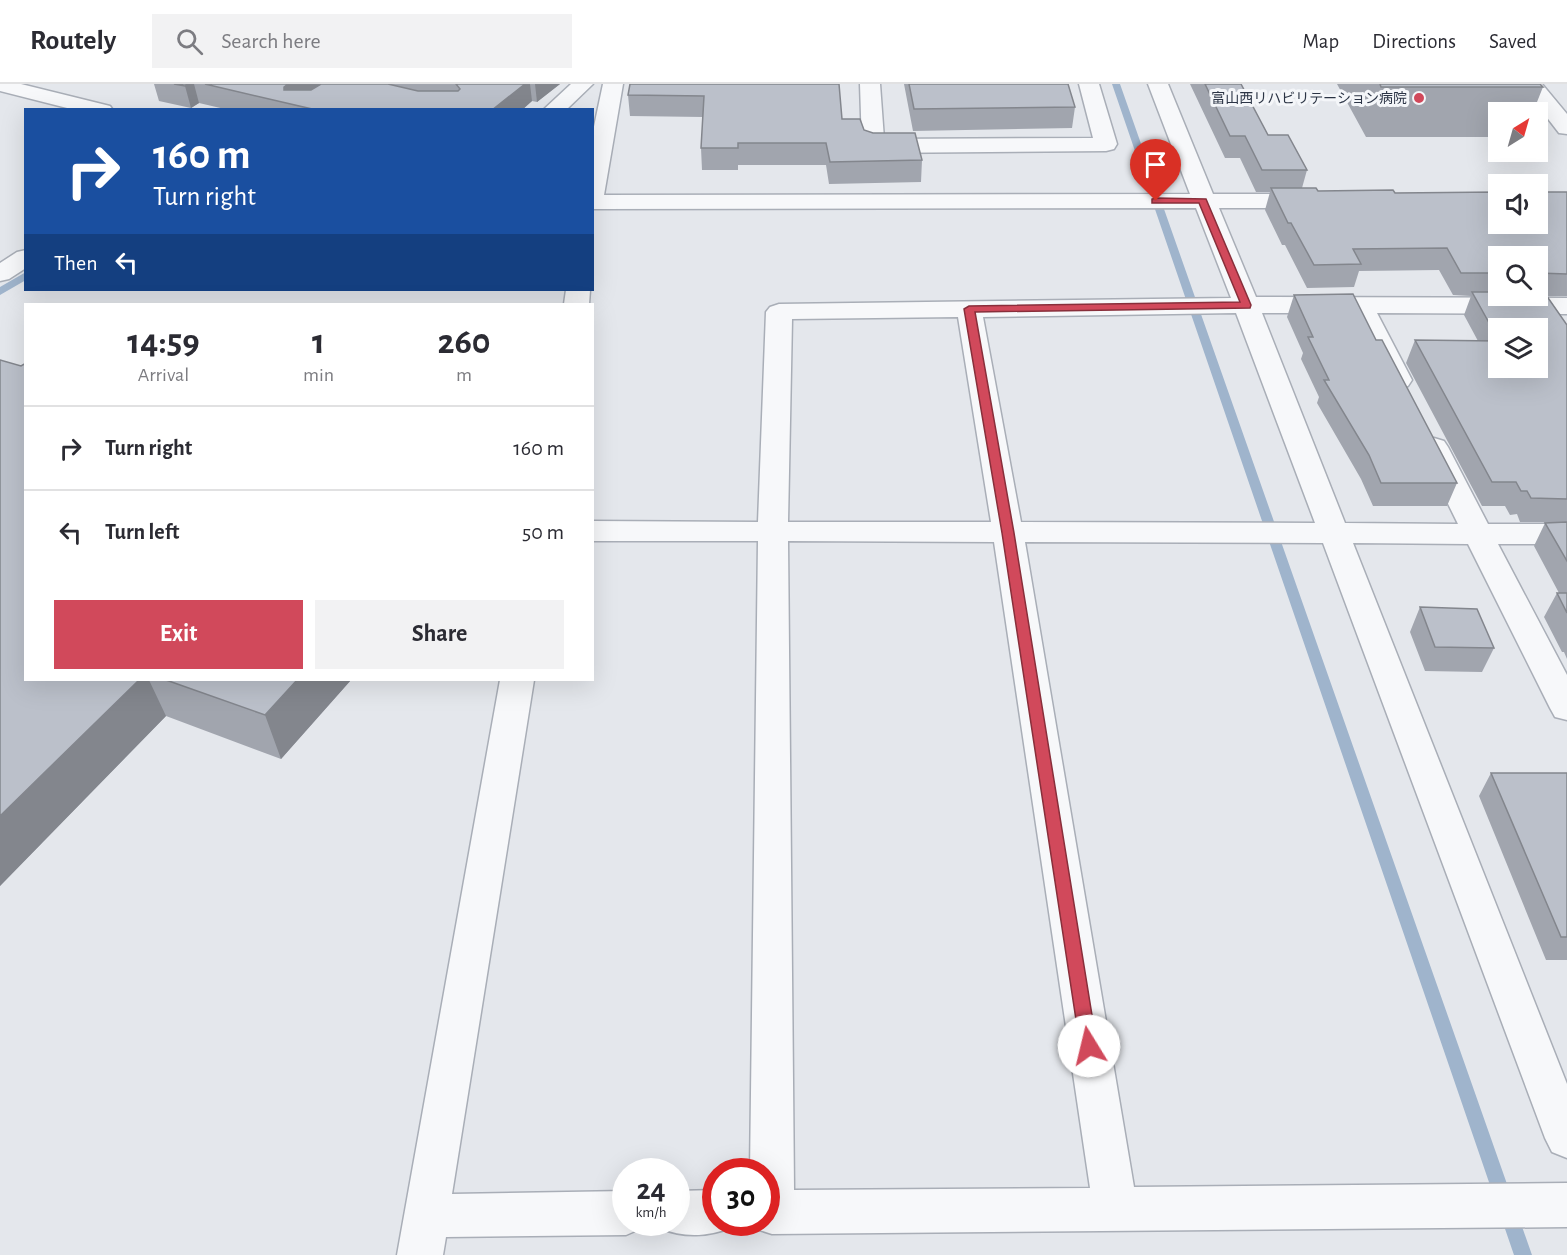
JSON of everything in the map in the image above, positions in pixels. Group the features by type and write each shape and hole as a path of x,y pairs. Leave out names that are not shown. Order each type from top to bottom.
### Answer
{"street":[{"path":"556,108 583,84"},
{"path":"870,84 873,146 1106,144 1089,84"},
{"path":"1158,84 1246,305 1567,1138"},
{"path":"1531,84 1567,128"},
{"path":"0,85 95,108"},
{"path":"594,183 608,85"},
{"path":"594,202 1333,201"},
{"path":"0,274 24,258"},
{"path":"769,1158 773,532 779,312 1246,305 1555,306 1561,333"},
{"path":"1360,305 1567,708"},
{"path":"969,309 1008,533 1115,1209"},
{"path":"594,531 1567,534"},
{"path":"517,681 424,1235 612,1215"},
{"path":"780,1212 1567,1205"}],"building":[{"path":"205,84 288,84 284,90 311,90 321,84 388,84 418,91 458,91 460,89 456,84 525,84 495,108 308,108"},
{"path":"630,84 839,84 842,119 860,119 864,130 873,133 915,133 922,160 830,162 826,143 738,143 738,148 701,148 704,96 628,95"},
{"path":"909,84 1068,84 1075,107 914,109"},
{"path":"1205,84 1241,84 1268,135 1288,135 1307,170 1262,170 1245,136 1230,136"},
{"path":"1380,84 1540,84 1543,87 1381,87"},
{"path":"1271,188 1316,188 1318,191 1393,190 1395,193 1488,192 1488,234 1548,234 1548,192 1567,192 1567,274 1548,273 1548,246 1488,246 1488,273 1461,273 1447,248 1353,249 1361,264 1314,265 1291,223 1288,223"},
{"path":"1472,292 1488,292 1488,306 1548,306 1548,298 1567,325 1567,499 1531,498 1527,491 1521,491 1516,482 1492,482 1415,340 1488,341 1488,378 1548,378 1548,318 1488,318 1488,321"},
{"path":"1353,294 1376,340 1382,340 1457,483 1381,483 1369,455 1324,380 1329,380 1308,337 1313,337 1294,295"},
{"path":"0,360 21,366 24,364 24,681 138,681 0,816"},
{"path":"1567,522 1567,561 1545,523"},
{"path":"1557,593 1567,593 1567,613"},
{"path":"1420,607 1477,609 1494,648 1435,647"},
{"path":"169,681 296,681 265,715"},
{"path":"1491,773 1567,773 1567,937 1561,937"}],"waterway":[{"path":"1116,84 1523,1255"},
{"path":"0,292 24,276"}],"place":[{"name":"富山西リハビリテーション病院","path":"1419,98"}],"route":[{"path":"1089,1046 1008,533 969,309 1246,305 1203,201 1156,201"}]}
